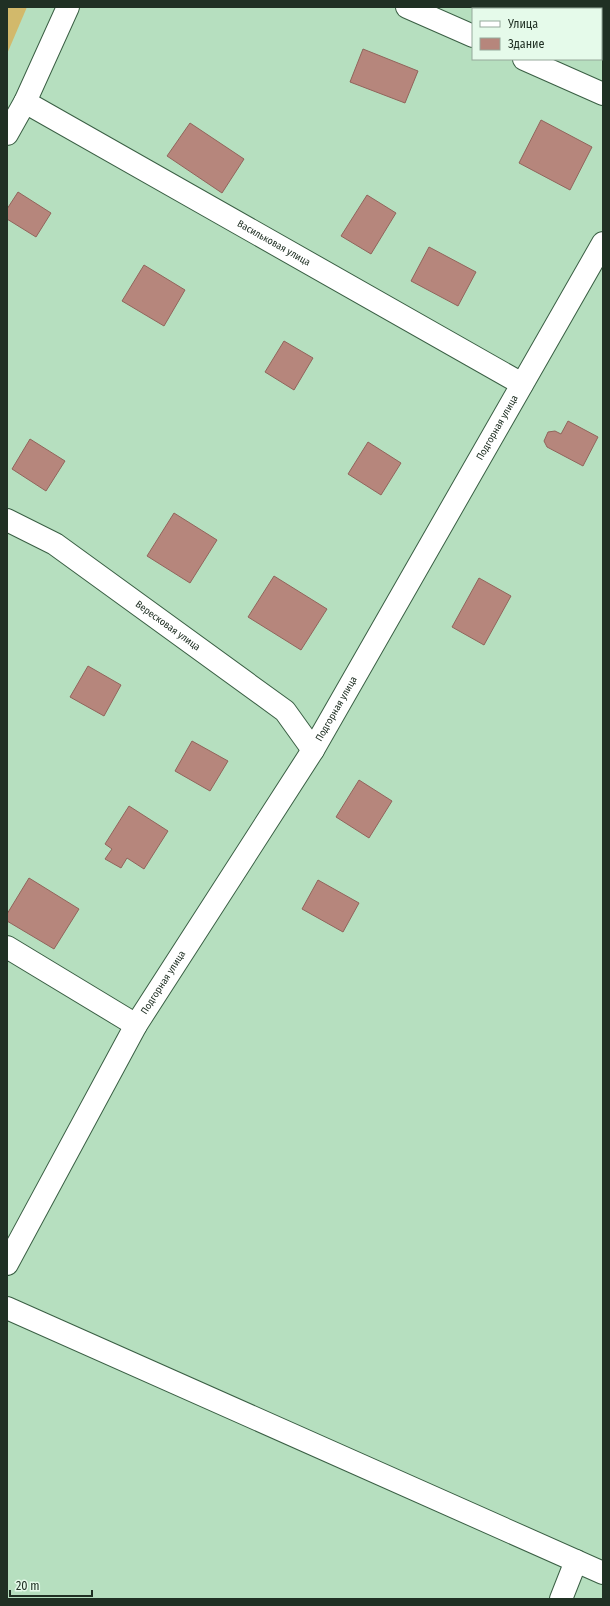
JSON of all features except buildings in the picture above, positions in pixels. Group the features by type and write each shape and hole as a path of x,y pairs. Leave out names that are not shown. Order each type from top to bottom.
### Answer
{"street":[{"path":"7,134 25,102 68,7"},
{"path":"407,7 472,36"},
{"path":"526,60 603,94"},
{"name":"Васильковая улица","path":"25,102 522,384"},
{"name":"Подгорная улица","path":"7,1264 136,1025 314,750 603,243"},
{"name":"Вересковая улица","path":"7,520 55,544 285,711 314,750"},
{"name":"Подгорная улица","path":"7,947 136,1025"},
{"path":"7,1308 603,1573"},
{"path":"561,1599 576,1561"}],"shaded area":[{"path":"7,7 27,7 7,54"}]}
